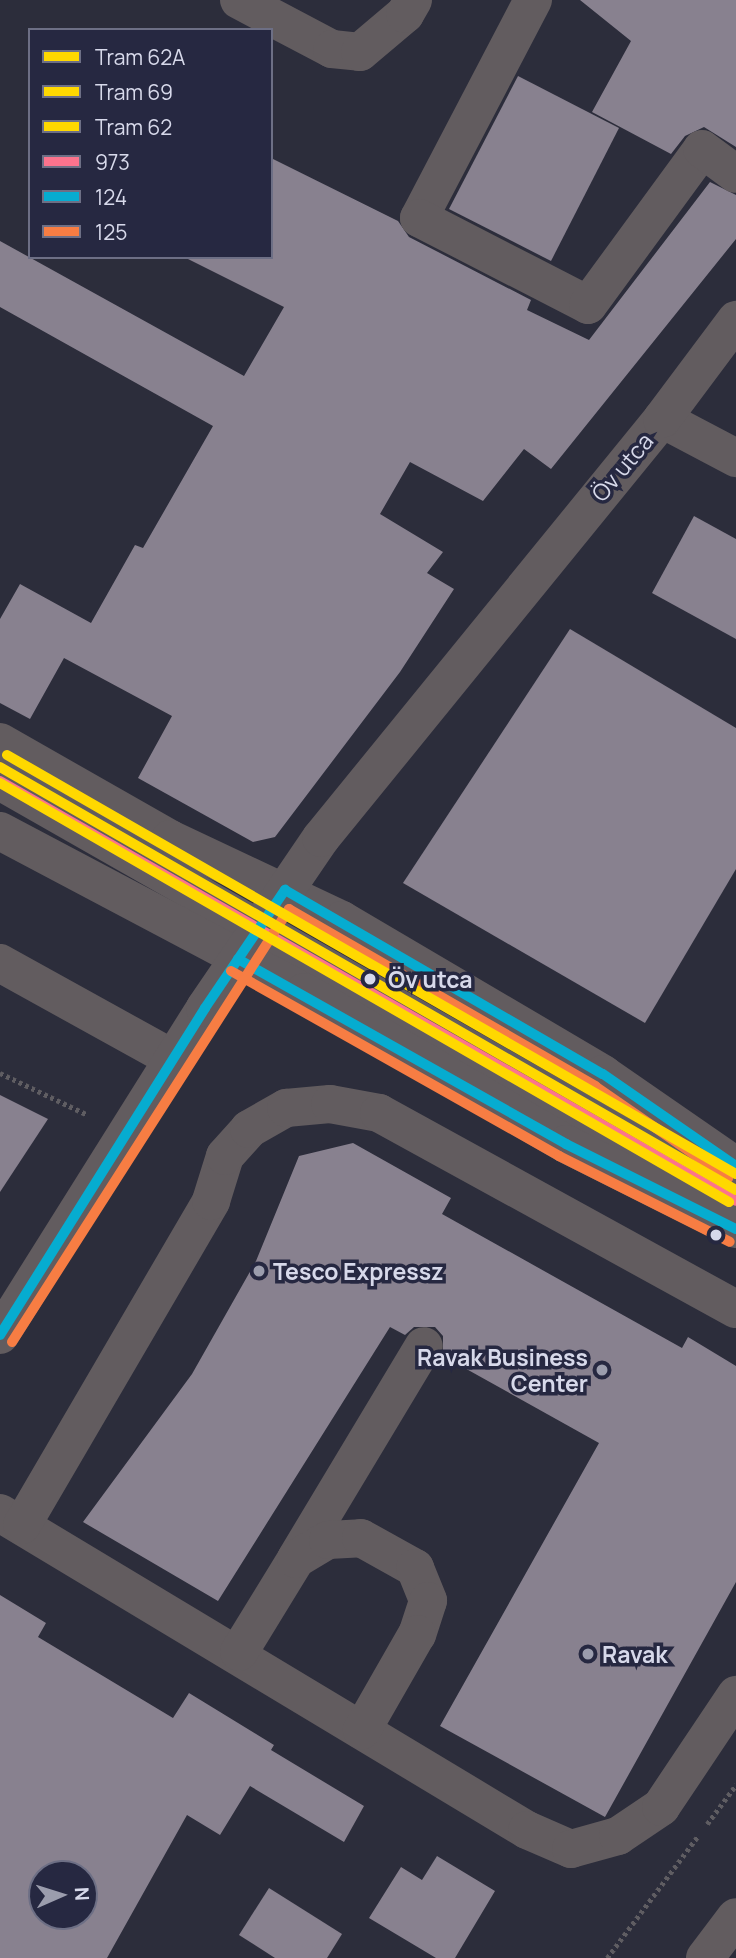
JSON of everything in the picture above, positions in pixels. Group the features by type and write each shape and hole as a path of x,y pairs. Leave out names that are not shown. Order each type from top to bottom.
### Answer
{"street":[{"path":"239,0 332,49 360,52 405,14 413,0"},
{"path":"533,0 419,218 587,305 702,149 736,174"},
{"name":"Öv utca","path":"0,1335 173,1059 321,838 662,419 736,320"},
{"path":"662,419 736,458"},
{"path":"0,742 170,839 285,890 603,1074 736,1166"},
{"path":"0,781 248,944 566,1144 736,1229"},
{"path":"0,831 248,944 736,1201"},
{"path":"0,963 173,1059"},
{"path":"736,1309 379,1113 330,1104 286,1108 249,1129 225,1156 211,1201 11,1519 239,1652 527,1830 571,1849 618,1836 661,1807 736,1695"},
{"path":"239,1652 424,1346"},
{"path":"296,1559 328,1540 361,1538 415,1568 428,1601 417,1634 362,1730"},
{"path":"705,1958 736,1917"}],"path":[{"path":"0,1073 86,1114"},
{"path":"607,1958 736,1785"}],"building":[{"path":"580,0 736,0 736,147 704,127 685,136 671,154 592,112 631,41"},
{"path":"518,76 619,128 551,261 449,209"},
{"path":"273,159 398,221 409,237 531,300 527,310 589,340 710,182 736,195 736,239 551,469 524,449 483,501 410,462 380,514 443,552 427,573 454,589 400,672 275,837 253,842 138,778 172,716 64,658 30,719 0,703 0,619 20,584 91,623 135,545 143,548 213,426 0,307 0,241 28,256 28,259 33,259 244,376 284,307 188,259 273,259"},
{"path":"694,516 736,539 736,639 652,593"},
{"path":"570,629 736,728 736,869 645,1023 403,883"},
{"path":"0,1095 48,1119 0,1192"},
{"name":"Ravak Business Center","path":"353,1143 451,1198 442,1214 682,1348 688,1337 736,1366 736,1582 605,1817 440,1726 599,1443 443,1356 443,1336 435,1327 414,1327 405,1335 390,1327 218,1601 83,1522 192,1374 256,1261 299,1156"},
{"path":"0,1595 46,1623 38,1637 173,1718 189,1693 274,1745 271,1750 364,1806 344,1842 250,1786 220,1835 187,1815 107,1958 0,1958"},
{"path":"437,1856 495,1891 455,1958 436,1958 369,1918 401,1867 422,1880"},
{"path":"269,1888 342,1934 327,1958 275,1958 239,1935"}],"tram line":[{"name":"62","path":"7,755 736,1174"},
{"name":"62A","path":"0,767 736,1190"},
{"name":"69","path":"0,783 729,1202"}],"transit line":[{"name":"973","path":"0,781 736,1201"},
{"name":"124","path":"0,1335 205,1008 285,890 603,1074 736,1166"},
{"name":"125","path":"12,1342 289,909 595,1086 728,1178"},
{"name":"124","path":"238,959 566,1144 736,1229"},
{"name":"125","path":"231,971 559,1156 730,1242"}],"place":[{"name":"Öv utca","path":"370,979"},
{"name":"Tesco Expressz","path":"259,1271"},
{"name":"Ravak Business Center","path":"602,1370"},
{"name":"Ravak","path":"588,1654"}]}
